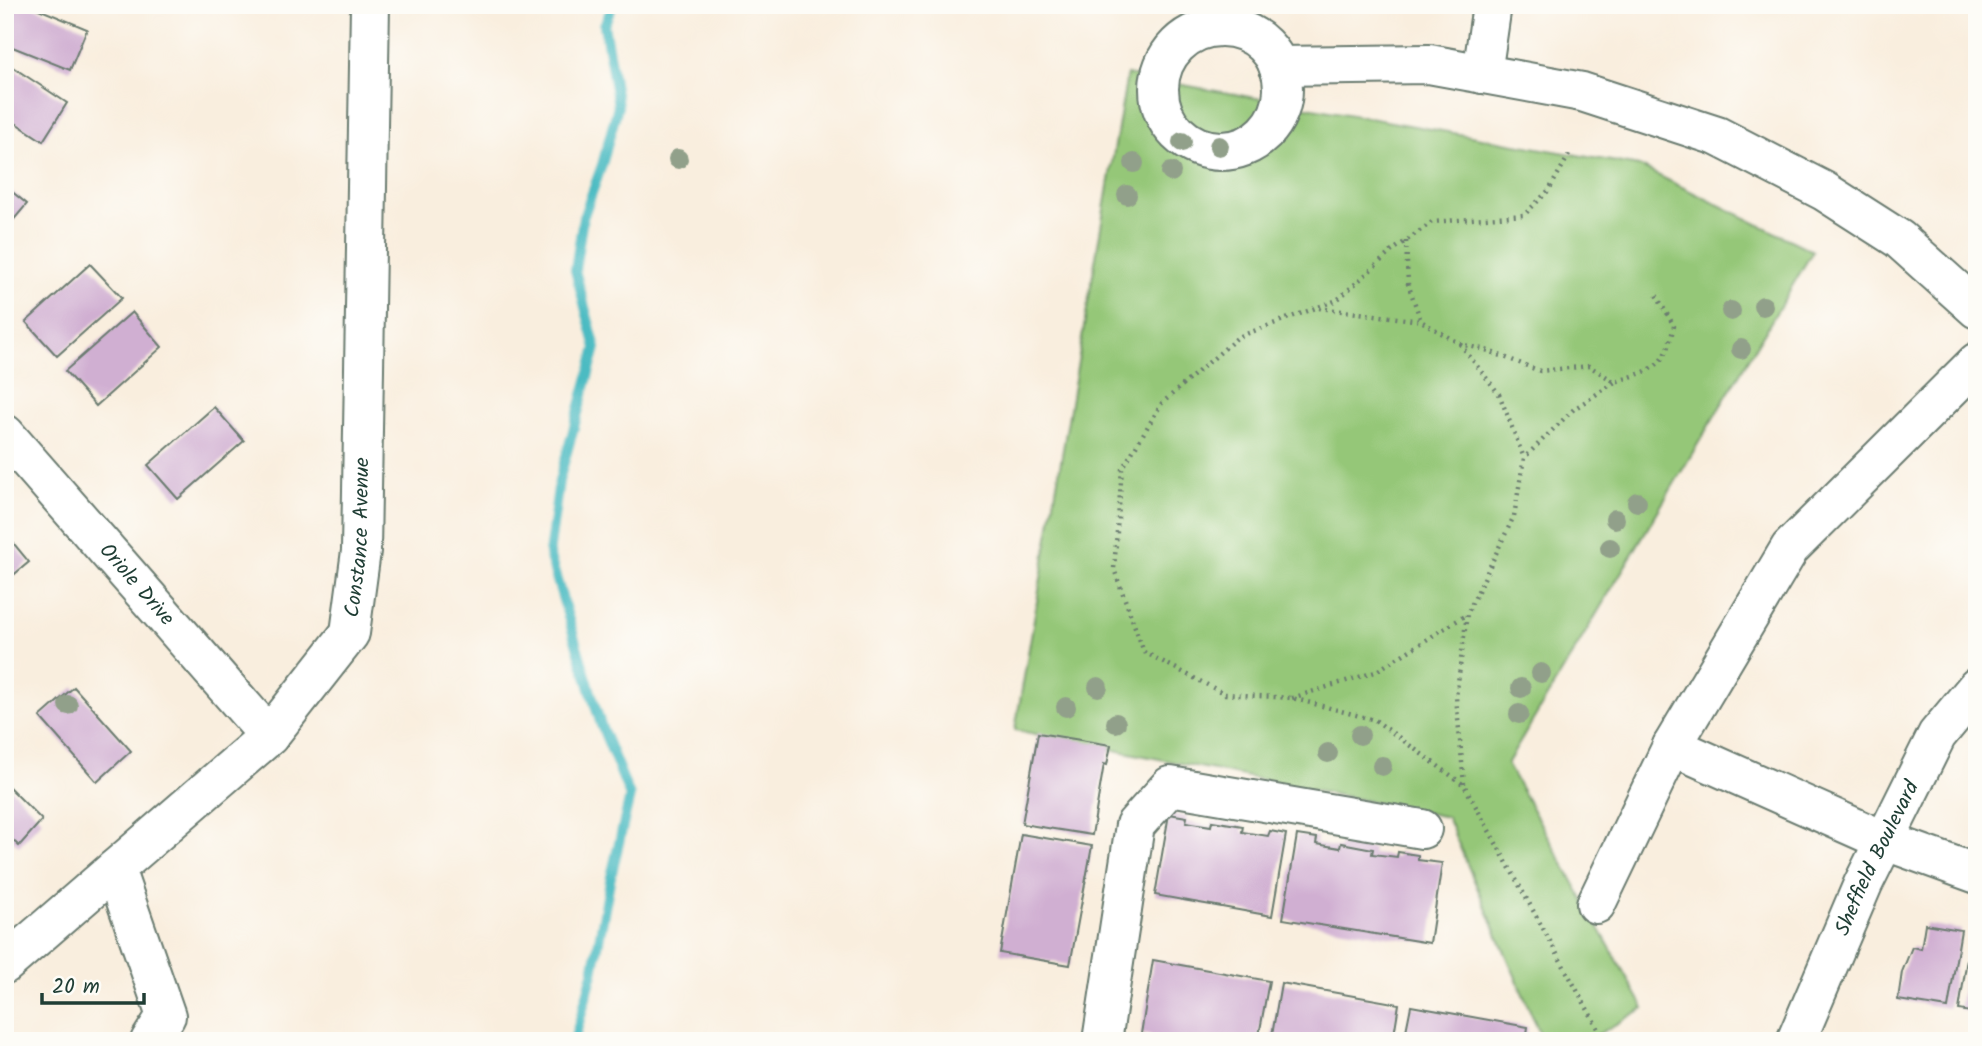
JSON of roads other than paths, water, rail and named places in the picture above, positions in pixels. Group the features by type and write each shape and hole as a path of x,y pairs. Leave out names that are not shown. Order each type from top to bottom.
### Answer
{"street":[{"name":"Constance Avenue","path":"5,964 269,736 350,633 361,551 370,5"},
{"path":"1482,74 1492,5"},
{"path":"1278,66 1429,64 1581,92 1717,136 1824,191 1899,239 1977,309"},
{"path":"1596,904 1672,746 1790,548 1977,362"},
{"name":"Oriole Drive","path":"5,433 269,736"},
{"name":"Sheffield Boulevard","path":"1796,1041 1883,840 1937,735 1977,687"},
{"path":"1672,746 1883,840 1977,874"},
{"path":"1102,1041 1135,825 1170,786 1422,830"},
{"path":"115,869 166,1016 150,1041"}],"waterway":[{"path":"574,1041 593,973 610,881 630,796 601,725 549,554 559,481 596,348 575,270 583,218 602,165 618,106 604,25 613,5"}]}
